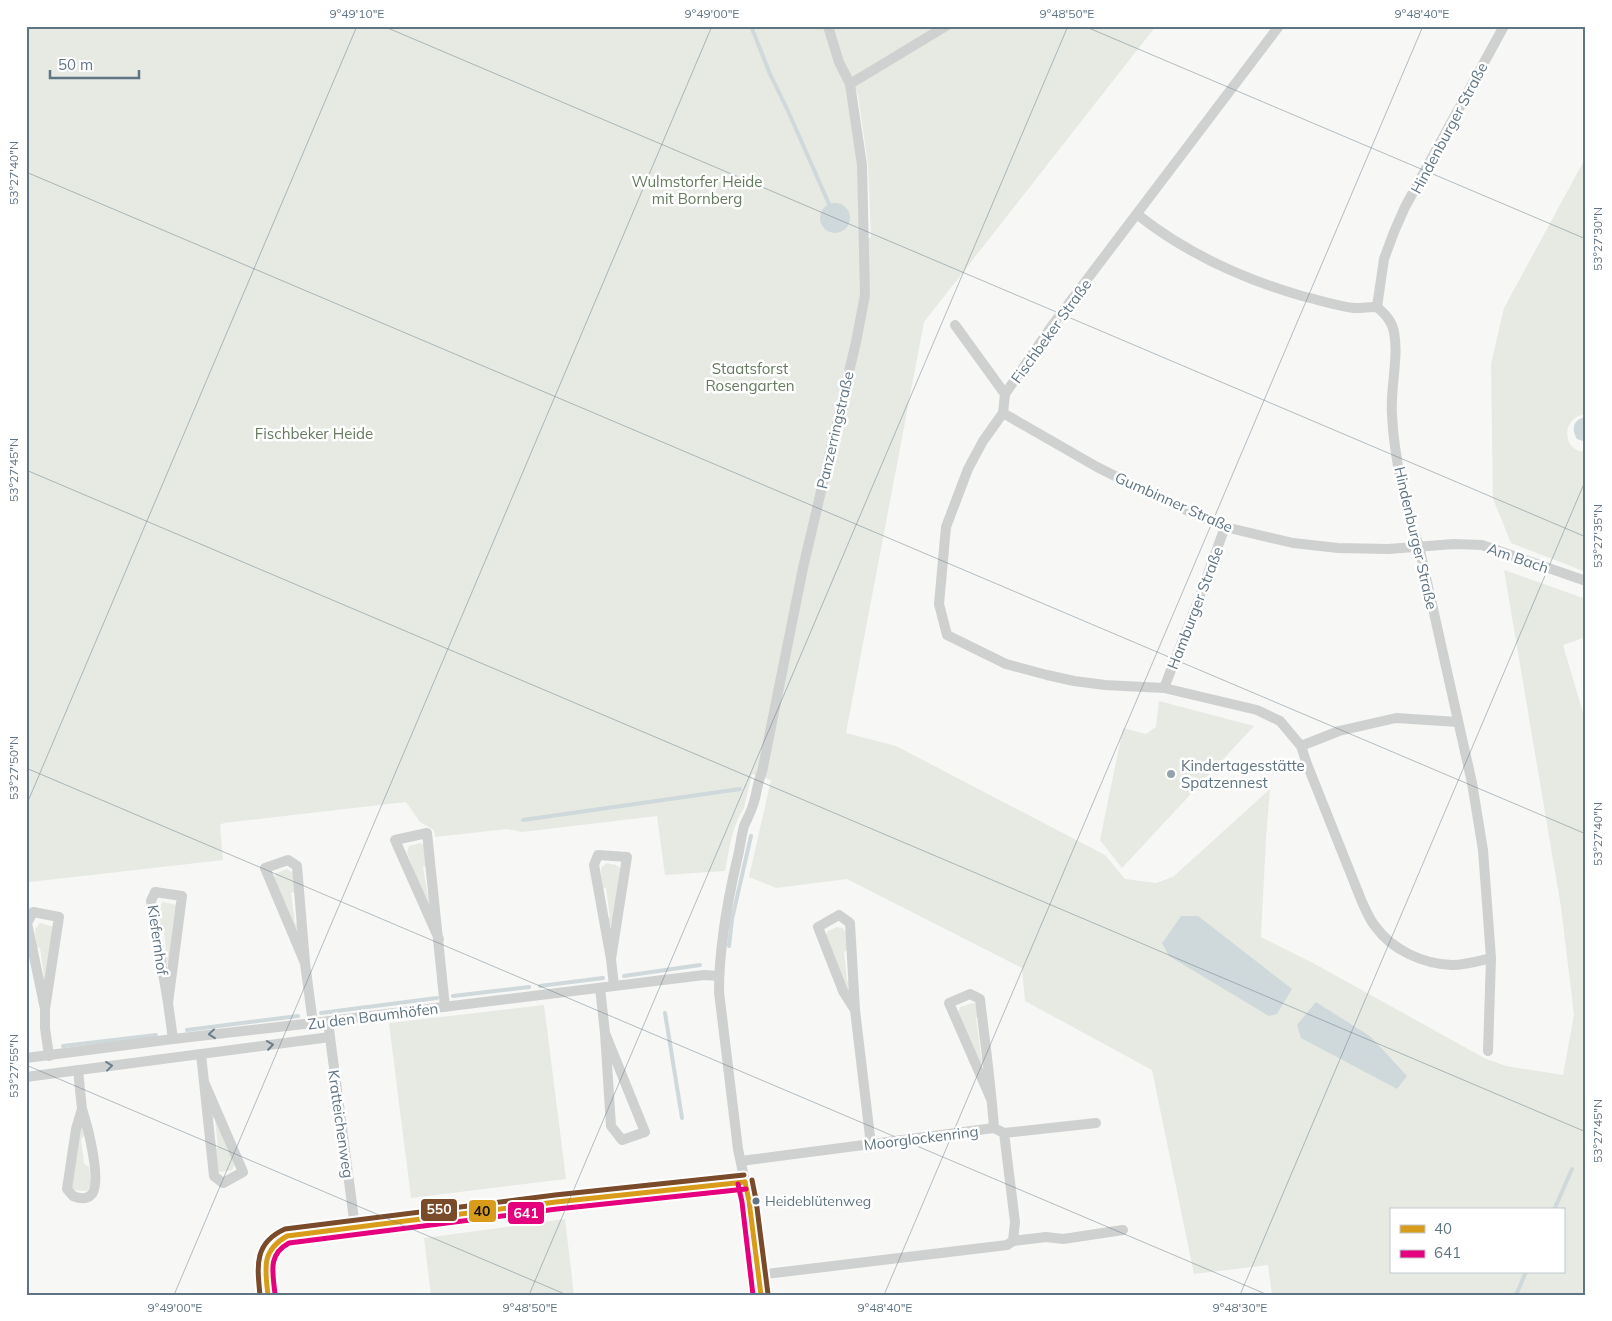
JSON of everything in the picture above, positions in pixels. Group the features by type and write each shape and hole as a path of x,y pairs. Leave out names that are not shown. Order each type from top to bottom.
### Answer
{"street":[{"name":"Panzerringstraße","path":"719,976 724,924 744,826 752,810 757,783 762,772 803,568 856,342 865,295 862,165 850,84 839,62 828,26"},
{"path":"850,84 946,26"},
{"name":"Fischbeker Straße","path":"1004,413 1005,394 1051,327 1138,215 1229,90 1279,26"},
{"name":"Hindenburger Straße","path":"1488,1052 1491,958 1483,850 1472,783 1418,546 1410,523 1397,458 1392,415 1395,344 1393,330 1388,316 1377,307 1384,259 1394,232 1405,208 1504,26"},
{"path":"1138,215 1154,228 1193,253 1243,276 1320,301 1354,308 1377,307"},
{"path":"956,325 1005,394"},
{"path":"1004,413 983,441 968,469 946,527 939,604 947,635 1006,664 1047,675 1105,685 1164,688 1257,710 1280,721 1302,746 1307,764 1362,902 1373,924 1381,934 1395,946 1416,958 1454,965 1491,958"},
{"name":"Gumbinner Straße","path":"1004,413 1091,464 1157,497 1225,527 1293,543 1338,548 1388,550 1418,546"},
{"name":"Hamburger Straße","path":"1164,688 1225,527"},
{"name":"Am Bach","path":"1418,546 1482,545 1586,581"},
{"path":"1302,746 1338,731 1396,718 1458,722"},
{"path":"439,939 395,840 427,833 439,939 445,1007"},
{"path":"611,959 627,857 598,856 594,865 614,986"},
{"path":"305,963 265,868 288,860 297,866 305,963 313,1023"},
{"name":"Kiefernhof","path":"168,1003 182,896 155,892 151,901 172,1039"},
{"path":"45,1009 59,917 33,912 27,923 45,1009 49,1056"},
{"path":"855,1010 843,991 818,927 839,916 850,923 855,1010 871,1145"},
{"name":"Zu den Baumhöfen","path":"26,1058 704,975 719,976"},
{"path":"719,976 738,1149 749,1201 761,1295"},
{"path":"600,988 611,1126 622,1140 645,1132 605,1033"},
{"path":"991,1099 949,1003 970,994 980,999 991,1099 999,1130 1016,1222 1013,1241"},
{"name":"Kratteichenweg","path":"328,1022 355,1227"},
{"name":"Zu den Baumhöfen","path":"26,1077 330,1037"},
{"path":"201,1054 214,1176 223,1183 243,1172 204,1082"},
{"path":"78,1070 82,1108 87,1125 95,1180 95,1189 92,1194 84,1198 72,1196 67,1189 76,1129 82,1108"},
{"name":"Moorglockenring","path":"741,1161 999,1130 1096,1123"},
{"path":"268,1295 265,1275 266,1258 270,1249 287,1236 646,1191 745,1182"},
{"path":"758,1275 1007,1245 1013,1241 1046,1237 1063,1239 1123,1230"}],"green space":[{"path":"26,26 828,26 850,84 865,240 871,237 868,165 858,95 844,61 833,26 1156,26 924,322 846,733 896,746 1105,855 1125,879 1156,883 1173,877 1270,789 1261,937 1313,963 1486,1059 1506,1066 1563,1075 1574,1015 1561,907 1504,570 1586,599 1586,637 1563,645 1586,723 1586,1295 1272,1295 1268,1265 1194,1274 1152,1070 1025,1001 1022,968 847,879 776,888 749,877 771,780 752,774 744,808 734,830 725,871 665,875 657,816 522,832 507,829 435,837 434,830 420,822 406,802 224,823 220,825 223,860 30,882 26,884","holes":["1181,916 1198,916 1162,943","1316,1002 1370,1036 1406,1076 1397,1089 1302,1038"]},
{"path":"1586,157 1586,414 1571,421 1567,435 1572,447 1586,451 1586,572 1511,543 1493,499 1491,364 1504,308"},
{"path":"1159,701 1254,726 1122,868 1100,840 1123,728 1146,734 1156,727"},
{"path":"420,843 424,845 428,866 423,867 428,896 432,896 432,905 427,906 407,852 409,846"},
{"path":"606,863 620,868 613,926 607,926 606,918 610,918 606,888 602,888 601,868"},
{"path":"287,869 293,873 295,892 291,893 295,923 298,923 300,931 294,932 274,879 275,874"},
{"path":"163,902 177,905 170,964 164,965 163,957 167,956 163,926 159,926 158,907"},
{"path":"40,923 54,927 46,985 41,978 44,976 40,948 36,947 35,929"},
{"path":"837,927 842,928 846,932 848,950 844,952 847,981 852,982 853,990 847,991 826,935 828,931"},
{"path":"973,1003 977,1004 979,1017 976,1018 981,1057 985,1057 985,1065 980,1066 958,1013 960,1007"},
{"path":"544,1005 566,1179 411,1198 389,1023"},
{"path":"212,1108 235,1164 232,1170 218,1171 215,1148 218,1148"},
{"path":"83,1126 85,1135 81,1139 84,1164 89,1167 91,1185 87,1191 76,1190 71,1187 81,1127"},
{"path":"565,1219 574,1295 431,1295 424,1238"}],"shaded area":[{"path":"835,203 841,204 849,212 849,224 841,232 835,233 829,232 821,224 820,218 821,212 829,204"},
{"path":"1586,417 1586,442 1577,439 1574,425 1578,420"},
{"path":"1181,916 1198,916 1292,989 1277,1014 1269,1016 1169,956 1162,943"},
{"path":"1316,1002 1370,1036 1407,1076 1397,1089 1301,1038 1297,1025"}],"waterway":[{"path":"751,26 770,74 829,204"},
{"path":"523,820 740,789"},
{"path":"729,946 732,919 751,836"},
{"path":"624,976 700,965"},
{"path":"540,986 603,978"},
{"path":"453,996 529,987"},
{"path":"321,1013 437,998"},
{"path":"665,1013 682,1118"},
{"path":"187,1030 298,1016"},
{"path":"63,1046 156,1035"},
{"path":"1555,1208 1572,1169"},
{"path":"1516,1295 1525,1274"}],"transit line":[{"name":"550","path":"260,1295 258,1265 263,1248 268,1241 285,1229 555,1195 744,1175"},
{"name":"550","path":"752,1180 768,1294"},
{"name":"40","path":"745,1182 761,1295"},
{"name":"40","path":"268,1295 266,1268 269,1254 287,1236 556,1202 745,1182"},
{"name":"641","path":"738,1184 742,1202 753,1295"},
{"name":"641","path":"275,1294 274,1259 277,1253 289,1243 557,1209 746,1189"}],"place":[{"name":"Kindertagesstätte Spatzennest","path":"1171,774"},
{"name":"Heideblütenweg","path":"756,1201"}],"park label":[{"name":"Wulmstorfer Heide mit Bornberg","path":"697,190"},
{"name":"Staatsforst Rosengarten","path":"750,376"},
{"name":"Fischbeker Heide","path":"314,433"}]}
